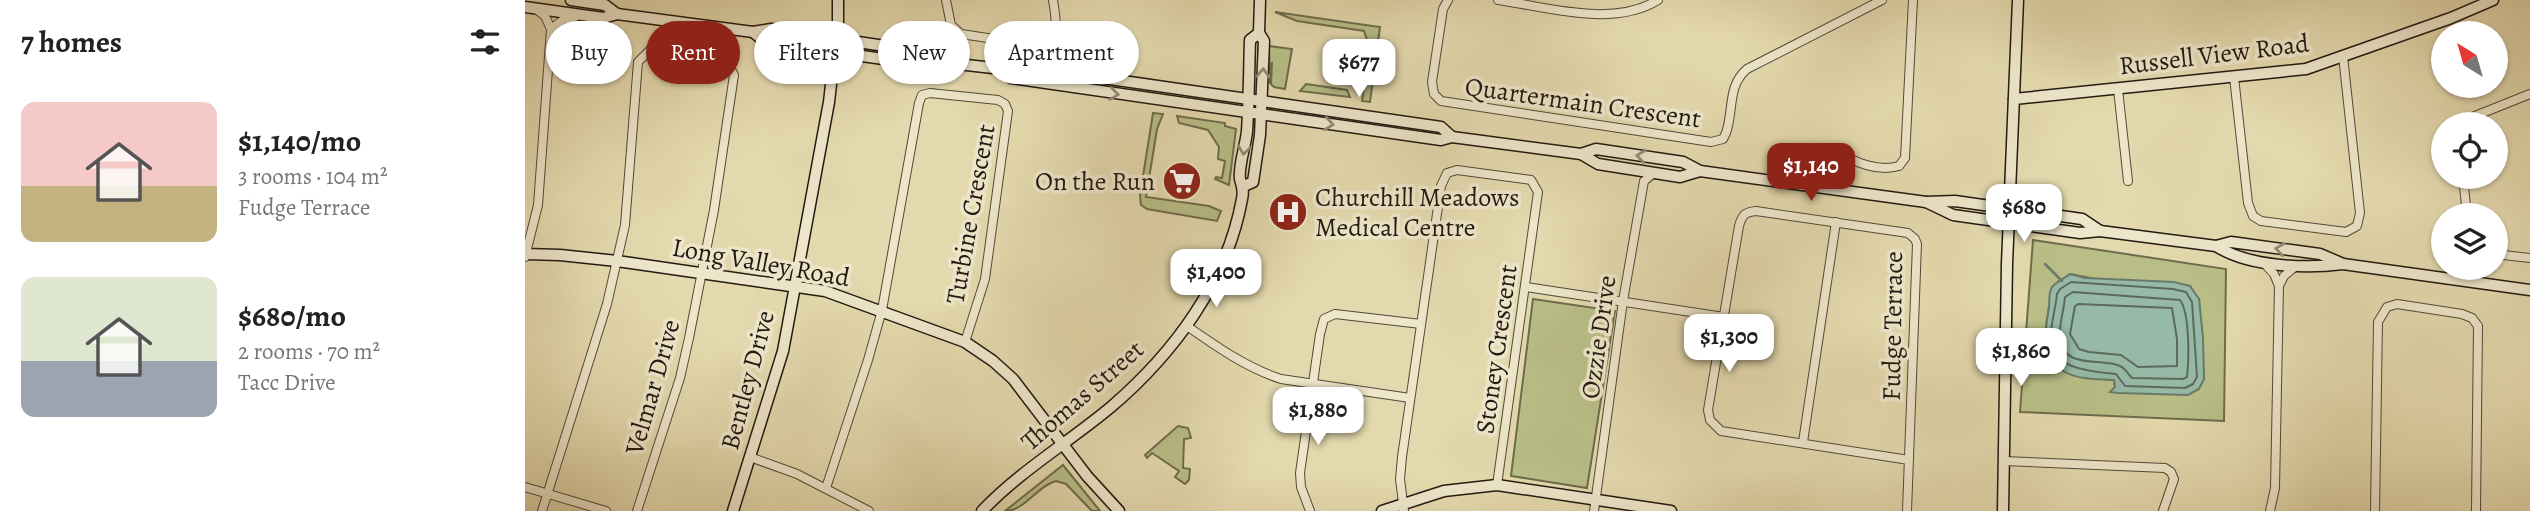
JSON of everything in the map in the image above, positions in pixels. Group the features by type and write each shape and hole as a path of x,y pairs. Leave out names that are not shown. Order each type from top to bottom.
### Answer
{"street":[{"path":"571,0 605,5 617,14"},
{"name":"Bentley Drive","path":"837,21 838,0"},
{"path":"946,0 951,25 961,34 1035,45 1046,43 1055,34 1053,0"},
{"name":"Thomas Street","path":"1244,186 1253,182 1261,115 1264,41 1259,33 1260,0"},
{"name":"Quartermain Crescent","path":"1448,0 1443,9 1432,82 1434,94 1441,101 1711,142 1723,139 1726,133 1733,91 1739,76 1747,69 1882,0"},
{"path":"1498,0 1605,15 1635,11 1658,0"},
{"path":"1838,150 1862,164 1899,166 1905,158 1913,0"},
{"path":"2003,511 2009,223 2018,0"},
{"name":"Russell View Road","path":"2014,99 2306,69 2451,18 2493,0"},
{"path":"530,8 603,19 617,14 753,32"},
{"path":"530,8 545,16 547,21"},
{"path":"560,21 569,17 586,16"},
{"name":"Thomas Street","path":"982,511 1014,482 1143,379 1187,326 1219,268 1233,234 1244,186 1240,179 1248,99 1249,40 1259,33"},
{"name":"Velmar Drive","path":"617,261 627,217 638,62 650,50 720,60 731,67 734,75 702,273 680,378 637,511"},
{"path":"2234,77 2248,203 2253,215 2261,221 2346,232 2357,226 2360,213 2343,56"},
{"path":"1139,83 1441,127 1452,137"},
{"path":"525,255 538,205 547,84"},
{"name":"Bentley Drive","path":"733,511 783,351 832,84"},
{"path":"1051,84 1441,140 1452,137 1581,154 1598,164 1680,177 1700,172 1927,202 1955,201 2082,219 2100,231"},
{"path":"2117,89 2128,181"},
{"name":"Turbine Crescent","path":"881,310 920,98 924,94 936,92 998,100 1005,104 1009,116 985,279 965,342"},
{"path":"2485,112 2530,94"},
{"path":"1581,154 1596,149 1683,162 1700,172"},
{"name":"Stoney Crescent","path":"1403,507 1401,468 1441,186 1443,179 1451,171 1463,169 1526,178 1537,186 1539,199 1497,485"},
{"path":"1633,170 1644,181 1654,173"},
{"name":"Ozzie Drive","path":"1595,505 1623,301 1644,181"},
{"path":"1927,202 1952,215 2080,233 2100,231 2216,246 2231,242 2321,254 2343,264"},
{"name":"Fudge Terrace","path":"1907,511 1909,460 1915,239 1909,233 1747,212 1741,218 1739,226 1708,410 1710,421 1721,431 1909,460"},
{"path":"1803,442 1836,222"},
{"path":"2216,246 2232,257 2296,266 2314,268 2343,264 2530,290"},
{"name":"Long Valley Road","path":"525,255 560,255 617,261 825,291 965,342 1013,379 1119,511"},
{"path":"2508,255 2530,258"},
{"path":"542,511 607,304 617,261"},
{"path":"2262,261 2279,286"},
{"path":"2270,511 2275,488 2279,286 2284,276 2296,266"},
{"path":"1526,287 1724,317"},
{"path":"2375,511 2378,322 2387,307 2397,304 2462,314 2472,318 2478,326 2476,511"},
{"path":"826,488 881,310"},
{"path":"1310,511 1301,487 1300,473 1324,318 1335,314 1420,324"},
{"path":"1187,326 1261,372 1281,379 1411,398"},
{"path":"750,457 786,468 869,511"},
{"path":"2004,461 2165,468 2171,472 2174,479 2163,511"},
{"path":"1382,511 1403,507 1444,491 1497,485 1595,505 1671,511"},
{"path":"525,486 606,511"}],"green space":[{"path":"1275,12 1380,27 1370,102 1362,101 1364,86 1361,81 1364,81 1367,55 1364,31 1297,21"},
{"path":"1269,46 1292,49 1285,89 1271,84 1272,62 1270,84"},
{"path":"1306,84 1347,90 1350,97 1300,91"},
{"path":"1153,113 1163,114 1157,129 1146,197 1209,206 1221,211 1217,221 1147,209 1141,205 1140,195"},
{"path":"1177,116 1225,123 1225,126 1236,129 1229,185 1215,179 1222,178 1225,161 1218,159 1219,147 1208,130 1179,123"},
{"path":"2033,240 2226,269 2224,421 2020,412","holes":["2070,274 2199,299 2204,379 2115,387 2114,380 2083,376 2060,365 2052,357 2047,345 2051,293 2057,284"]},
{"path":"1533,299 1615,311 1587,488 1511,476"},
{"path":"1178,426 1188,428 1191,438 1184,439 1183,468 1190,469 1189,480 1185,484 1175,477 1179,471 1152,453 1147,458 1145,455"},
{"path":"1063,465 1100,511 1092,511 1066,484 1056,481 1019,507 1005,511"}],"water":[{"path":"2070,274 2085,278 2174,282 2190,286 2199,299 2203,338 2204,379 2199,389 2188,395 2110,392 2115,387 2114,380 2076,376 2057,366 2047,351 2045,335 2050,294 2054,285"}],"waterway":[{"path":"2045,264 2062,281"},
{"path":"2050,371 2057,363"}],"place":[{"name":"On the Run","path":"1182,181"},
{"name":"Churchill Meadows Medical Centre","path":"1288,212"}]}
